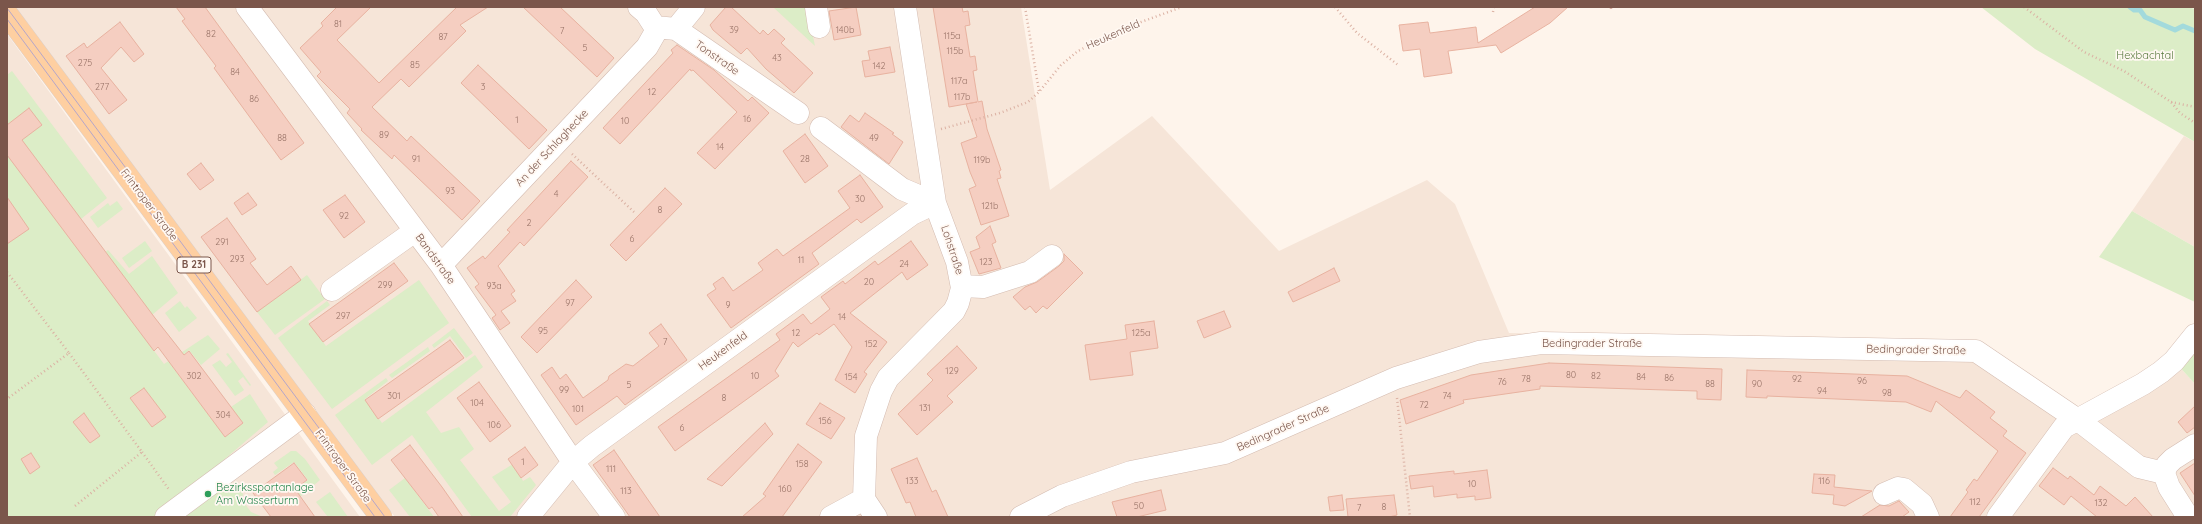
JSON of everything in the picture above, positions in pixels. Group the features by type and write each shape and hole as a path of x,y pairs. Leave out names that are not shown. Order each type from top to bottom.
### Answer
{"main road":[{"name":"Frintroper Straße","path":"7,14 380,517"}],"street":[{"name":"Bandstraße","path":"247,7 441,265 573,462 614,517"},
{"path":"639,7 646,13 655,27"},
{"path":"676,29 694,7"},
{"name":"Lohstraße","path":"864,499 866,436 881,391 888,378 954,311 958,303 962,286 957,262 935,203 905,7"},
{"name":"Tonstraße","path":"655,27 676,29 798,114"},
{"name":"An der Schlaghecke","path":"441,265 647,47 655,33 655,27"},
{"path":"820,128 902,189 935,203"},
{"name":"Heukenfeld","path":"528,517 573,462 592,446 912,214 935,203"},
{"path":"332,290 415,231"},
{"path":"962,286 983,287 1008,280 1030,272 1052,256"},
{"path":"1998,517 2059,432 2143,384 2161,372 2178,357 2195,335"},
{"name":"Bedingrader Straße","path":"1020,517 1062,496 1130,472 1225,453 1396,378 1479,352 1547,343 1967,350 1983,355 2078,420 2139,467 2164,472"},
{"path":"173,511 305,414"},
{"path":"2188,517 2169,487 2164,472 2166,465 2195,445"},
{"path":"1884,494 1898,488 1904,489 1922,504 1928,517"},
{"path":"831,517 864,499 876,517"}],"path":[{"path":"1025,7 1039,92"},
{"name":"Heukenfeld","path":"925,133 1000,113 1028,102 1039,92 1061,65 1078,51 1122,29 1182,7"},
{"path":"1335,7 1357,33 1398,65"},
{"path":"1493,12 1494,7"},
{"path":"2024,7 2084,52 2124,71 2171,102 2180,113 2195,123"},
{"path":"2171,102 2195,107"},
{"path":"558,141 634,212"},
{"path":"7,272 142,452 173,511"},
{"path":"7,399 69,353"},
{"path":"1396,378 1410,517"},
{"path":"75,506 142,452"}],"shaded area":[{"path":"7,7 1021,7 1050,190 1152,116 1279,251 1427,180 1455,204 1509,333 1979,341 2078,420 2176,363 2195,384 2195,517 395,517 197,270"},
{"path":"7,34 360,517 147,517 7,197"},
{"path":"2184,136 2195,142 2195,247 2132,211"}],"green space":[{"path":"773,7 807,7 815,46"},
{"name":"Hexbachtal","path":"1981,7 2188,7 2195,9 2195,142 2035,49"},
{"path":"12,71 107,198 81,219 90,263 108,250 129,274 152,256 178,293 152,315 109,257 93,269 164,364 208,335 220,349 201,365 189,350 171,365 225,437 243,423 231,407 250,394 268,422 212,470 229,483 236,484 243,494 242,500 251,512 263,517 7,517 7,75"},
{"path":"117,201 123,209 98,228 90,217 108,203 110,206"},
{"path":"2132,211 2195,247 2195,302 2099,257"},
{"path":"145,241 152,251 129,268 122,258"},
{"path":"307,275 325,299 275,335 257,312"},
{"path":"419,280 449,323 332,409 278,338 327,301 330,305 308,321 326,346"},
{"path":"180,301 185,308 187,306 197,318 179,332 165,313"},
{"path":"454,328 473,353 466,358 450,336 434,348 432,345"},
{"path":"2195,340 2195,384 2176,363"},
{"path":"428,347 430,351 392,378 389,375"},
{"path":"228,353 251,385 250,386 243,377 238,381 244,390 235,396 212,365 220,360 226,367 232,362 226,354"},
{"path":"475,355 483,367 426,412 441,433 459,427 474,449 460,460 499,511 511,502 492,477 513,464 523,481 530,477 536,485 510,517 472,517 412,435 372,465 335,415 386,378 388,381 365,399 382,423"},
{"path":"291,451 296,451 305,459 320,480 293,503 284,497 308,480 294,462 275,475 273,472 278,468 274,463"},
{"path":"405,478 434,517 410,517 389,490"},
{"path":"330,492 348,517 328,517 316,502"}],"building":[{"path":"176,7 205,7 304,143 281,160 214,68 216,66 182,21 185,19"},
{"path":"337,7 371,7 337,40 379,83 457,7 488,7 460,25 466,31 409,87 401,79 372,107 407,141 411,136 480,201 462,220 394,155 392,159 361,130 362,129 347,113 350,109 317,76 321,72 300,48 323,26 321,23"},
{"path":"523,7 560,7 614,58 597,77"},
{"path":"726,7 731,7 760,34 763,30 768,35 774,29 785,39 781,43 813,73 794,93 766,69 747,48 741,54 713,30 710,25"},
{"path":"856,7 861,35 834,40 829,11"},
{"path":"933,7 962,7 963,12 968,11 970,25 965,26 970,57 975,56 977,70 973,71 978,102 982,101 987,129 1001,170 999,171 1001,178 997,179 1009,216 981,225 969,189 976,186 961,143 977,137 966,104 977,102 949,107"},
{"path":"1535,7 1568,7 1550,23 1501,53 1496,45 1448,51 1452,73 1424,77 1420,49 1403,51 1399,25 1428,22 1430,33 1476,27 1478,43"},
{"path":"120,22 144,54 134,62 121,47 101,68 127,100 109,114 66,56 84,43 87,48"},
{"path":"677,45 714,70 748,101 752,97 769,113 715,169 697,153 737,112 693,70 691,71 690,69 620,144 603,128 673,53 671,50"},
{"path":"890,47 895,72 865,77 862,61 870,60 868,51"},
{"path":"478,65 547,130 529,149 461,83"},
{"path":"29,108 42,125 22,140 155,318 184,355 189,351 243,423 225,437 158,347 154,351 7,155 7,125"},
{"path":"865,113 894,133 892,134 903,142 889,164 841,127 850,115 859,122"},
{"path":"805,134 828,166 805,183 783,151"},
{"path":"571,161 588,177 524,246 520,242 498,266 515,291 511,294 516,301 501,311 510,323 500,330 492,318 496,315 475,287 479,284 467,268 483,256 485,259 510,232 507,230"},
{"path":"201,163 214,180 200,190 187,174"},
{"path":"860,175 883,207 861,223 857,219 812,253 819,264 731,328 707,295 716,289 713,284 723,277 733,291 763,270 758,263 777,249 783,256 850,208 838,191"},
{"path":"665,188 682,204 626,261 610,245"},
{"path":"248,193 257,205 242,215 234,203"},
{"path":"345,195 365,222 344,238 323,210"},
{"path":"7,197 29,229 7,244"},
{"path":"227,218 256,259 250,263 267,285 291,266 301,280 257,312 201,237"},
{"path":"990,226 996,242 992,244 1001,268 979,274 970,252 980,248 976,237"},
{"path":"911,241 928,265 907,280 902,272 850,313 887,342 864,372 867,374 855,393 835,380 852,347 834,324 819,335 817,333 798,347 793,342 775,371 779,376 675,451 658,427 780,340 776,334 803,314 811,324 830,309 821,297 843,281 845,284 875,261 878,265"},
{"path":"1064,254 1083,273 1047,309 1043,306 1036,313 1030,306 1025,310 1013,297 1025,287 1037,282 1059,266 1064,261"},
{"path":"394,263 408,281 323,342 309,324"},
{"path":"1334,268 1340,281 1293,302 1288,292"},
{"path":"576,280 592,297 537,353 521,337"},
{"path":"1224,311 1231,327 1204,338 1197,321"},
{"path":"1154,321 1158,348 1130,352 1133,375 1090,380 1085,345 1127,339 1125,325"},
{"path":"661,324 687,360 625,405 617,396 576,425 541,375 552,367 560,379 566,374 583,398 608,380 609,376 626,364 633,366 659,346 649,333"},
{"path":"450,340 464,358 378,419 365,400"},
{"path":"957,346 977,368 947,396 953,402 917,435 898,414 933,380 927,374"},
{"path":"1549,363 1722,369 1721,400 1697,399 1697,391 1540,386 1540,389 1463,400 1464,403 1406,424 1400,400 1471,375"},
{"path":"1747,370 1907,376 1960,398 1966,390 1995,412 1990,418 2007,431 2003,436 2026,453 1979,517 1950,517 1968,492 1966,490 1974,479 1977,481 1998,451 1936,401 1931,412 1906,402 1767,396 1767,398 1746,397"},
{"path":"479,382 511,426 490,442 457,398"},
{"path":"144,388 166,417 152,427 130,398"},
{"path":"820,403 845,418 831,439 806,424"},
{"path":"2195,406 2195,427 2187,433 2178,422"},
{"path":"84,413 100,436 90,443 73,422"},
{"path":"765,423 773,434 722,486 707,479"},
{"path":"798,444 822,462 782,517 742,517 766,496 763,494"},
{"path":"410,445 463,517 439,517 432,507 429,509 391,460"},
{"path":"525,447 538,465 521,478 508,459"},
{"path":"614,450 660,517 630,517 593,465"},
{"path":"31,453 40,467 30,474 21,459"},
{"path":"917,458 932,492 936,490 948,517 916,517 910,502 906,503 891,469"},
{"path":"294,463 307,480 295,489 315,517 271,517 253,493"},
{"path":"2195,463 2195,496 2180,473"},
{"path":"2053,468 2068,479 2070,476 2094,495 2100,486 2126,506 2135,497 2153,517 2097,517 2071,496 2064,505 2039,486"},
{"path":"1487,470 1491,498 1475,500 1475,496 1457,498 1457,494 1434,497 1433,486 1411,489 1409,476 1454,471 1454,474"},
{"path":"1814,474 1835,475 1834,487 1872,491 1845,506 1833,504 1834,495 1812,493"},
{"path":"1161,490 1166,510 1137,517 1117,517 1112,502"},
{"path":"1342,495 1344,510 1330,511 1328,497"},
{"path":"1394,495 1397,515 1389,517 1348,517 1346,499"},
{"path":"1899,501 1909,512 1902,517 1861,517 1880,505 1889,506"}],"waterway":[{"path":"2130,7 2134,10 2140,10 2145,17 2175,30 2183,26 2195,31"}],"tram line":[{"path":"7,8 385,517"},
{"path":"7,19 375,517"}],"place":[{"name":"Bezirkssportanlage Am Wasserturm","path":"208,494"}]}
